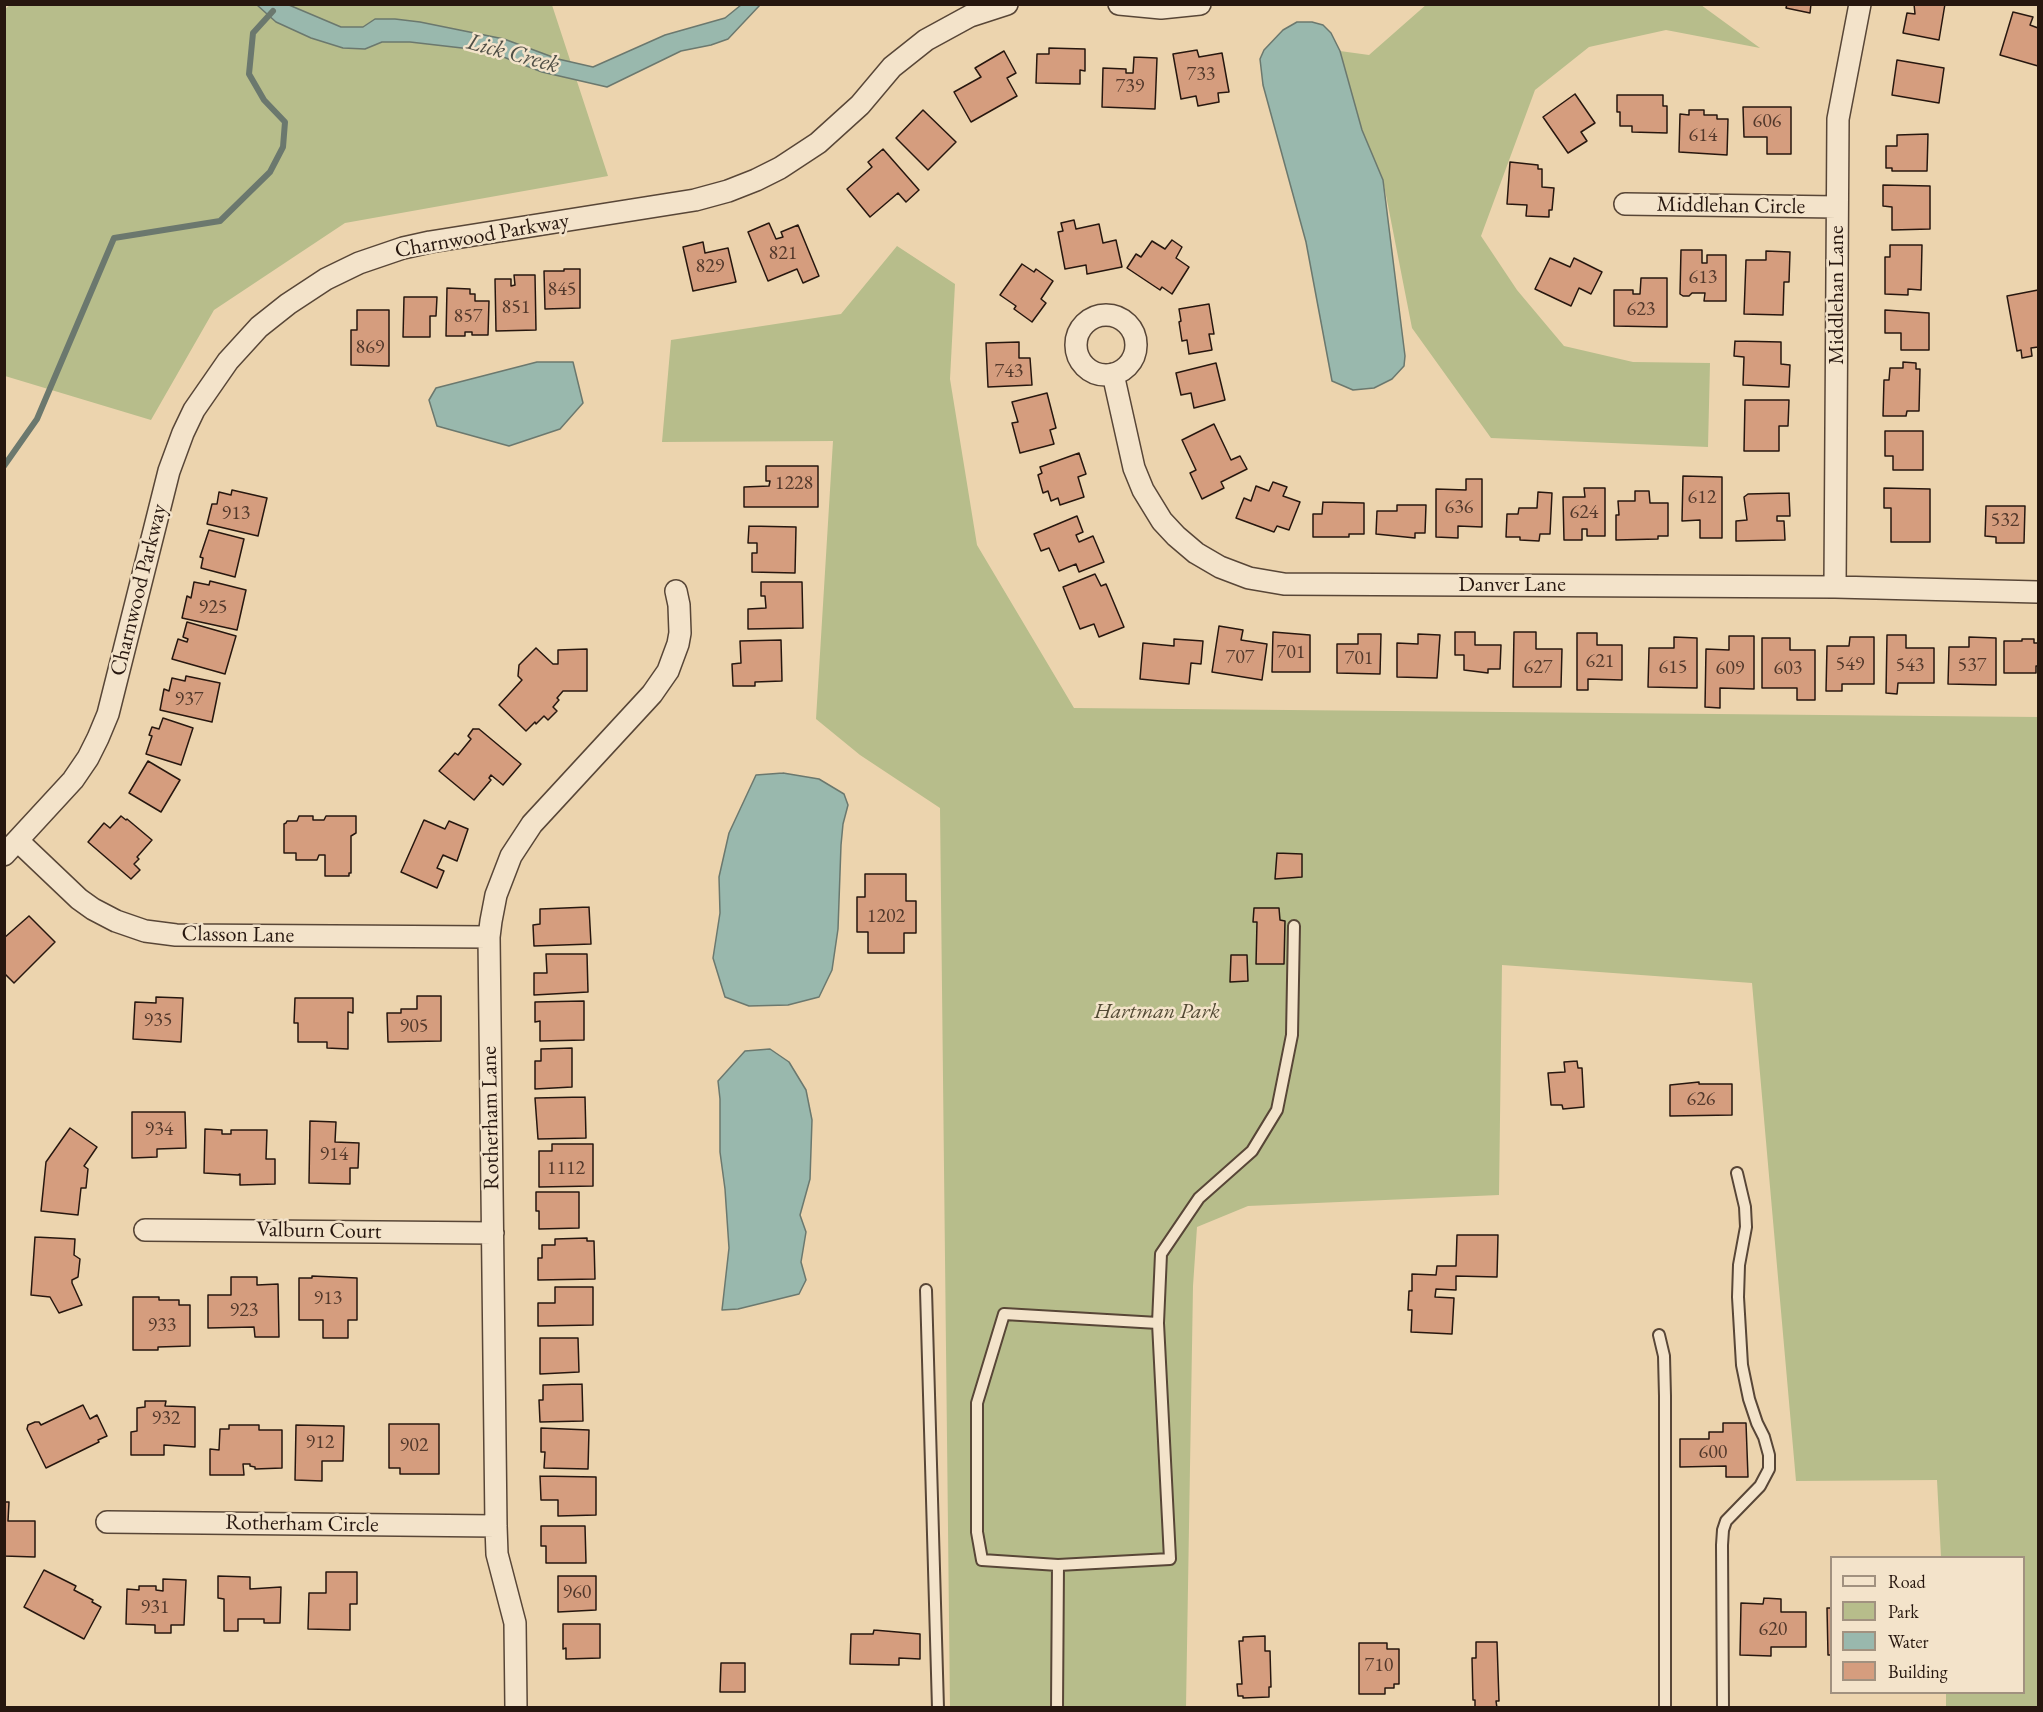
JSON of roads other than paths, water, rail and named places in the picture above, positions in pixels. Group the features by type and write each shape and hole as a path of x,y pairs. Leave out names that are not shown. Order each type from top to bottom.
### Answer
{"street":[{"name":"Charnwood Parkway","path":"11,848 73,780 98,738 108,714 169,471 183,434 207,391 228,361 259,327 288,304 326,279 359,262 403,248 695,200 756,180 807,152 831,133 860,105 892,67 926,40 970,16 1007,4"},
{"path":"1119,4 1161,8 1200,4"},
{"name":"Middlehan Lane","path":"1835,587 1838,119 1860,4"},
{"name":"Middlehan Circle","path":"1625,204 1837,207"},
{"name":"Danver Lane","path":"1113,374 1134,468 1158,514 1176,536 1196,553 1220,567 1243,576 1284,584 1835,587 2038,592"},
{"name":"Rotherham Lane","path":"516,1707 515,1623 497,1554 496,1526 489,937 496,895 511,856 537,818 651,694 668,671 680,633 676,591"},
{"name":"Classon Lane","path":"11,848 93,909 116,921 145,931 176,934 489,937"},
{"name":"Valburn Court","path":"145,1230 493,1233"},
{"name":"Rotherham Circle","path":"107,1522 496,1526"}],"lane":[{"path":"1158,1323 1004,1314 977,1403 977,1532 982,1560 1058,1565 1170,1558 1158,1323 1161,1254 1199,1198 1252,1151 1277,1110 1292,1035 1294,926"},
{"path":"1723,1707 1722,1545 1724,1530 1726,1521 1760,1486 1769,1469 1769,1455 1764,1437 1756,1423 1742,1365 1738,1297 1739,1265 1746,1227 1745,1207 1737,1173"},
{"path":"926,1290 938,1707"},
{"path":"1659,1335 1664,1356 1665,1396 1665,1707"},
{"path":"1057,1707 1058,1565"}],"water":[{"name":"Lick Creek","path":"257,5 289,5 341,27 363,27 375,19 420,22 504,39 558,59 593,67 665,35 725,18 741,5 760,5 728,39 681,51 607,87 542,72 488,51 410,42 382,42 365,49 343,48 311,38 276,22"},
{"path":"1297,22 1323,25 1331,33 1340,51 1362,130 1383,180 1405,356 1404,366 1392,379 1374,388 1353,390 1332,381 1306,242 1263,85 1260,59 1264,50 1283,30"},
{"path":"537,362 573,362 583,403 560,429 509,446 437,426 429,400 436,388"},
{"path":"783,773 819,779 844,794 848,805 841,845 838,929 832,970 819,997 788,1005 749,1006 725,997 713,958 720,913 719,877 729,833 756,775"},
{"path":"770,1049 789,1062 806,1090 812,1120 810,1179 800,1215 806,1232 801,1262 806,1280 799,1294 738,1309 722,1310 729,1248 720,1152 718,1081 745,1051"}],"waterway":[{"path":"4,466 37,419 114,238 220,221 270,172 283,147 285,122 264,100 249,74 253,33 273,11"}],"park label":[{"name":"Hartman Park","path":"1157,1012"}]}
